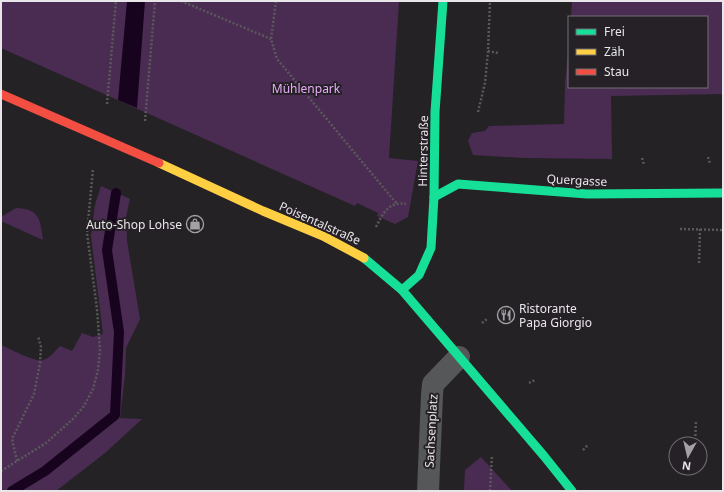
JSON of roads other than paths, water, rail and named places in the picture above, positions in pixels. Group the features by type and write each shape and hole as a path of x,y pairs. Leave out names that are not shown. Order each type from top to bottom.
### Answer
{"main road":[{"name":"Hinterstraße","path":"402,290 419,275 431,248 434,197 435,112 443,1"},
{"name":"Poisentalstraße","path":"1,94 263,211 323,236 360,254 402,290 544,456 572,491"},
{"name":"Quergasse","path":"434,197 458,184 587,194 723,193"}],"street":[{"name":"Sachsenplatz","path":"428,491 433,384 459,357"}],"waterway":[{"path":"12,491 45,471 115,415 119,332 107,250 116,193"}],"place":[{"name":"Auto-Shop Lohse","path":"195,224"},
{"name":"Ristorante Papa Giorgio","path":"506,315"}],"park label":[{"name":"Mühlenpark","path":"306,88"}]}
